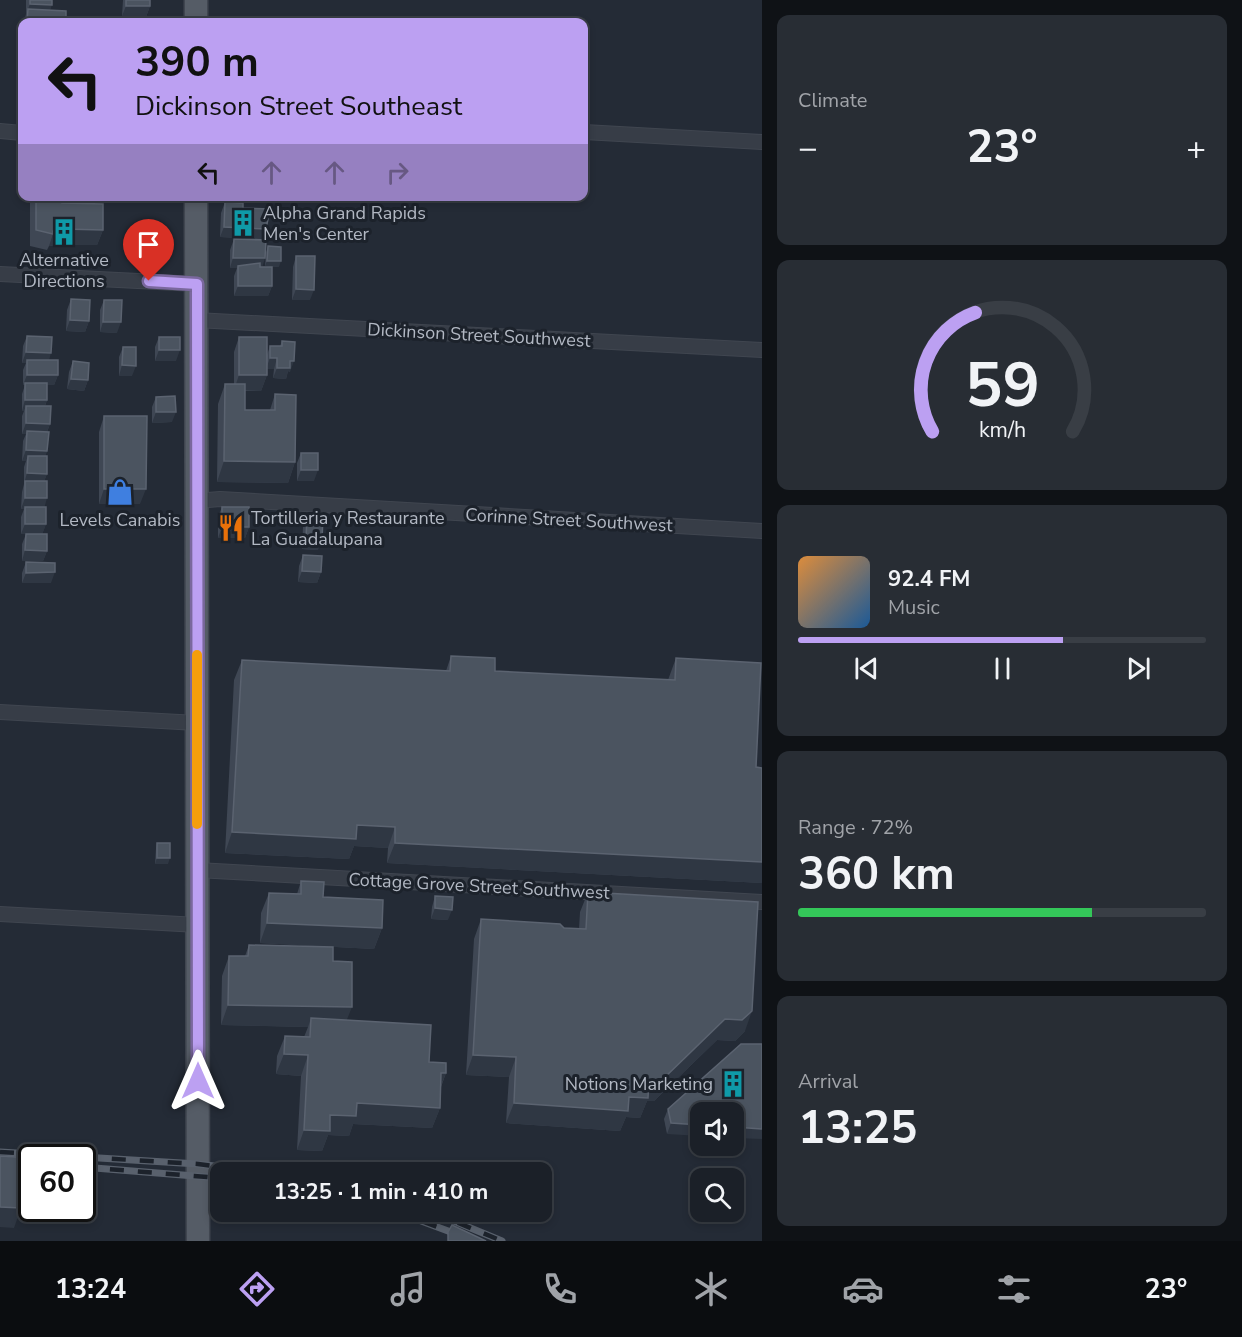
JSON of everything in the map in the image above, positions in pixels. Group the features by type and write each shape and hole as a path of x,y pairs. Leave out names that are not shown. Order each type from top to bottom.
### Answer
{"main road":[{"path":"196,0 196,18"},
{"path":"196,201 198,1241"}],"street":[{"path":"0,131 18,133"},
{"path":"588,132 762,142"},
{"path":"0,274 197,284"},
{"name":"Dickinson Street Southwest","path":"196,320 762,350"},
{"name":"Corinne Street Southwest","path":"196,501 231,500 762,531"},
{"path":"0,712 197,723"},
{"name":"Cottage Grove Street Southwest","path":"197,870 762,902"},
{"path":"0,914 198,925"}],"building":[{"path":"30,0 52,0 52,5 30,4"},
{"path":"126,0 150,0 150,6 126,6"},
{"path":"28,9 66,11 66,18 27,18"},
{"path":"36,201 103,204 103,230 63,229 53,231 53,234 36,230"},
{"path":"225,202 243,203 243,208 270,209 266,229 224,227"},
{"path":"234,239 266,240 265,258 233,258"},
{"path":"268,246 281,247 281,261 267,261"},
{"path":"296,256 315,256 314,290 296,289"},
{"path":"260,263 260,267 272,267 272,286 238,286 238,266"},
{"path":"71,299 90,300 89,321 70,320"},
{"path":"104,300 122,300 121,322 103,322"},
{"path":"27,336 52,337 51,353 26,352"},
{"path":"159,337 180,337 180,350 159,350"},
{"path":"239,337 267,337 267,375 239,375"},
{"path":"282,341 295,342 294,361 290,361 290,368 277,368 277,358 270,358 270,346 282,346"},
{"path":"123,347 136,347 136,366 122,365"},
{"path":"27,360 58,360 58,375 27,375"},
{"path":"73,361 89,363 88,380 71,379"},
{"path":"25,383 47,383 47,400 25,400"},
{"path":"225,384 245,384 245,410 275,410 275,394 296,395 295,462 224,461"},
{"path":"175,396 176,412 156,412 156,397"},
{"path":"26,406 51,406 50,424 26,423"},
{"path":"104,416 147,416 146,489 104,489"},
{"path":"27,431 49,432 47,451 26,450"},
{"path":"301,453 318,453 318,470 301,470"},
{"path":"28,456 47,456 47,474 27,473"},
{"path":"25,481 47,481 47,498 25,498"},
{"path":"25,507 46,507 46,524 25,524"},
{"path":"222,507 249,507 249,527 222,527"},
{"path":"307,515 323,516 322,540 306,539"},
{"path":"26,534 47,534 47,551 25,550"},
{"path":"303,555 322,556 321,572 302,571"},
{"path":"26,562 55,563 55,572 26,573"},
{"path":"451,656 495,658 495,671 675,680 676,658 761,663 756,767 762,768 762,862 395,843 395,827 357,825 356,839 232,832 242,660 450,671"},
{"path":"157,843 170,843 170,858 157,858"},
{"path":"301,881 324,882 323,897 383,900 382,928 267,923 269,893 301,894"},
{"path":"588,892 758,902 752,1011 742,1020 725,1019 661,1081 649,1080 648,1098 629,1097 628,1111 514,1103 516,1057 473,1055 481,919 560,924 564,928 586,929"},
{"path":"435,896 453,897 452,910 435,908"},
{"path":"249,945 333,947 333,961 352,962 352,1007 228,1005 229,956 248,956"},
{"path":"311,1018 431,1025 429,1062 446,1063 446,1073 441,1073 440,1108 357,1103 356,1116 330,1115 330,1131 304,1130 308,1055 284,1054 285,1036 310,1037"},
{"name":"Notions Marketing","path":"741,1044 762,1044 762,1129 744,1128 744,1102 690,1102 690,1124 671,1123 668,1109"},
{"path":"0,1156 18,1157 18,1208 0,1207"},
{"path":"452,1225 486,1241 448,1241 448,1232"}],"railway":[{"path":"0,1152 210,1165"},
{"path":"96,1168 210,1177"},
{"path":"424,1222 475,1241"},
{"path":"456,1222 502,1241"}],"slow traffic":[{"path":"197,655 197,824"}],"place":[{"name":"Alpha Grand Rapids Men's Center","path":"243,223"},
{"name":"Alternative Directions","path":"64,232"},
{"name":"Levels Canabis","path":"120,492"},
{"name":"Tortilleria y Restaurante La Guadalupana","path":"231,528"},
{"name":"Notions Marketing","path":"733,1084"}],"route":[{"path":"149,281 197,284 198,1081"}]}
